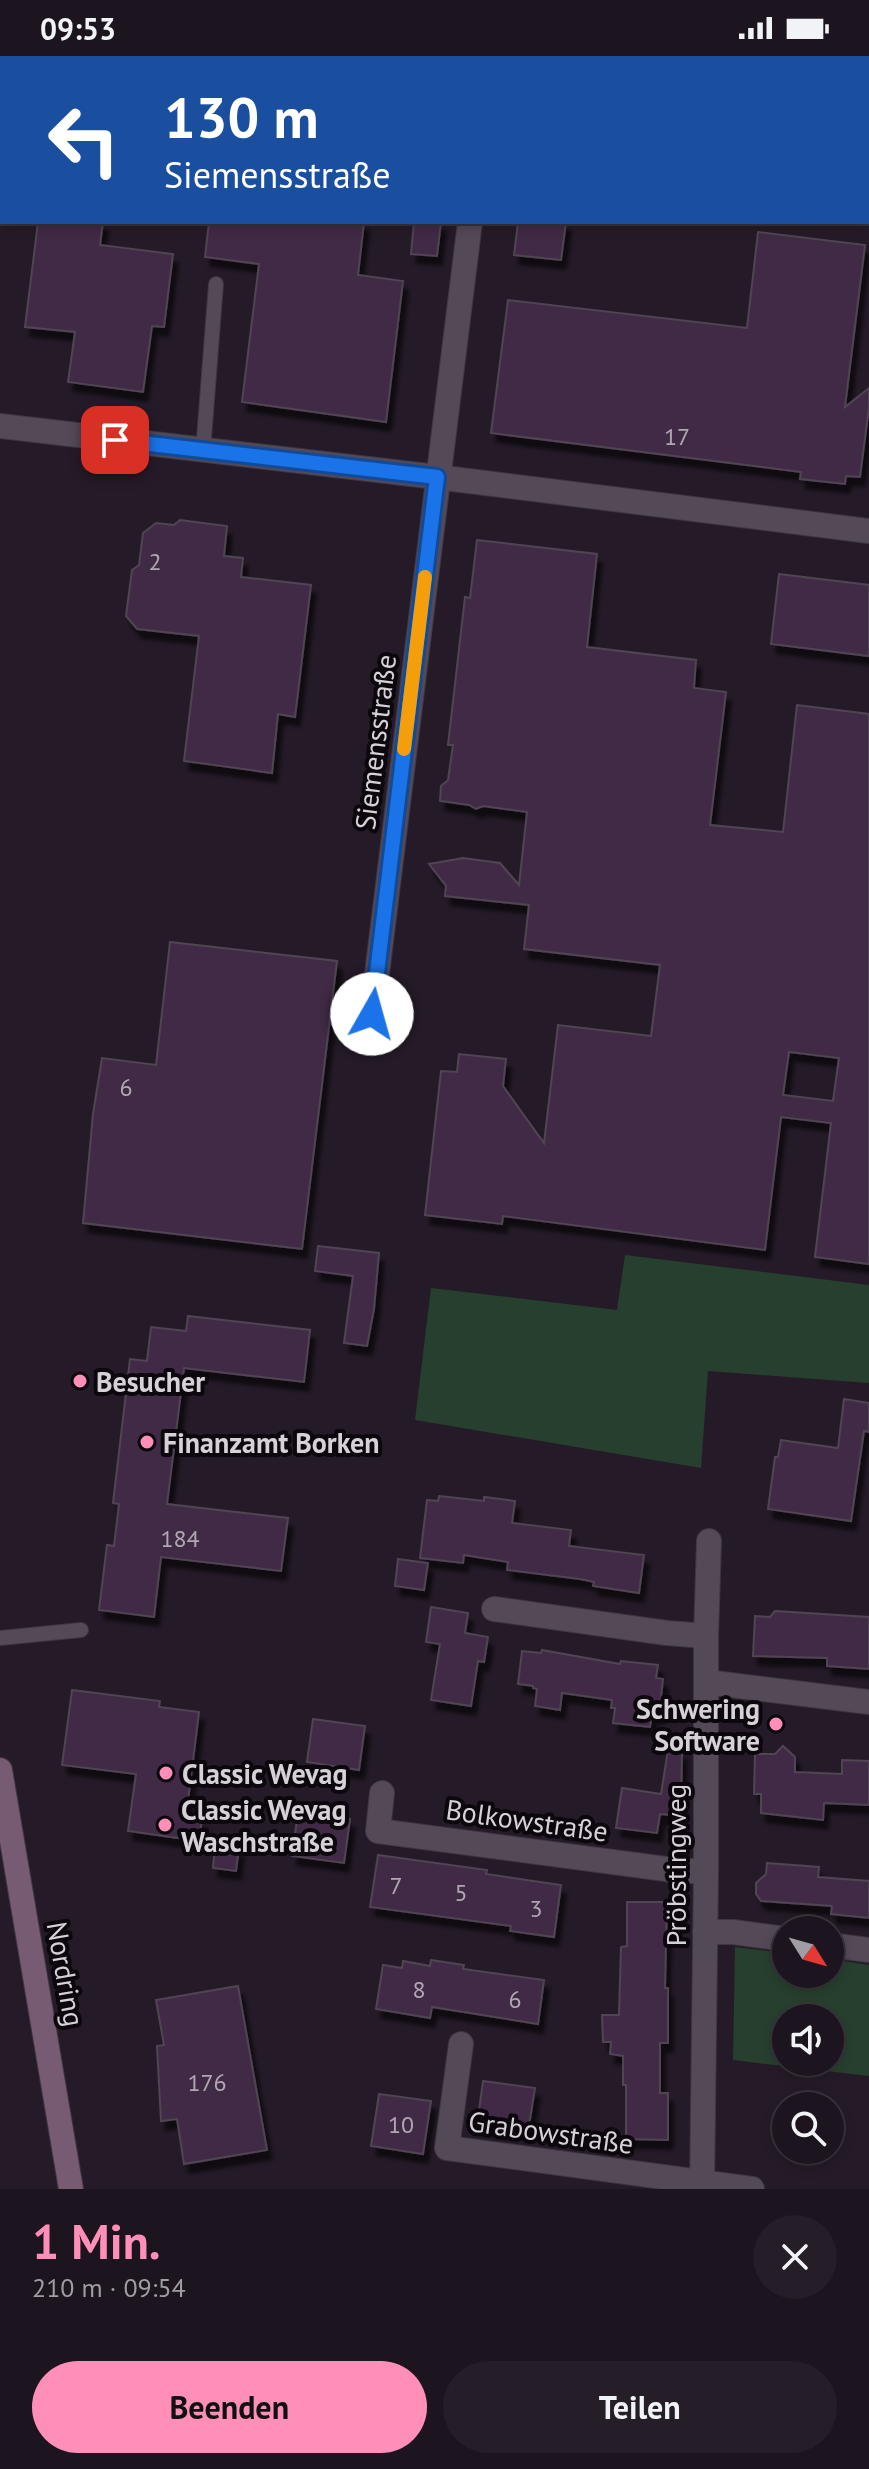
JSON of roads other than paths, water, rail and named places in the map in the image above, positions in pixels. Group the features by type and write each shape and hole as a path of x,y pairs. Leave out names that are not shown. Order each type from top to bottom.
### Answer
{"main road":[{"name":"Nordring","path":"0,1770 71,2189"}],"street":[{"name":"Siemensstraße","path":"372,1014 470,224"},
{"path":"0,426 869,531"},
{"name":"Pröbstingweg","path":"702,2186 709,1541"},
{"path":"494,1609 706,1636"},
{"path":"706,1682 869,1702"},
{"name":"Bolkowstraße","path":"382,1793 378,1831 681,1871 706,1871"},
{"path":"705,1932 772,1937"},
{"path":"844,1947 869,1950"},
{"name":"Grabowstraße","path":"461,2044 447,2148 702,2186"},
{"path":"702,2186 752,2189"}],"lane":[{"path":"203,451 216,284"},
{"path":"0,1638 81,1630"}],"place":[{"name":"Besucher","path":"80,1381"},
{"name":"Finanzamt Borken","path":"147,1442"},
{"name":"Schwering Software","path":"776,1724"},
{"name":"Classic Wevag","path":"166,1773"},
{"name":"Classic Wevag Waschstraße","path":"165,1825"}]}
